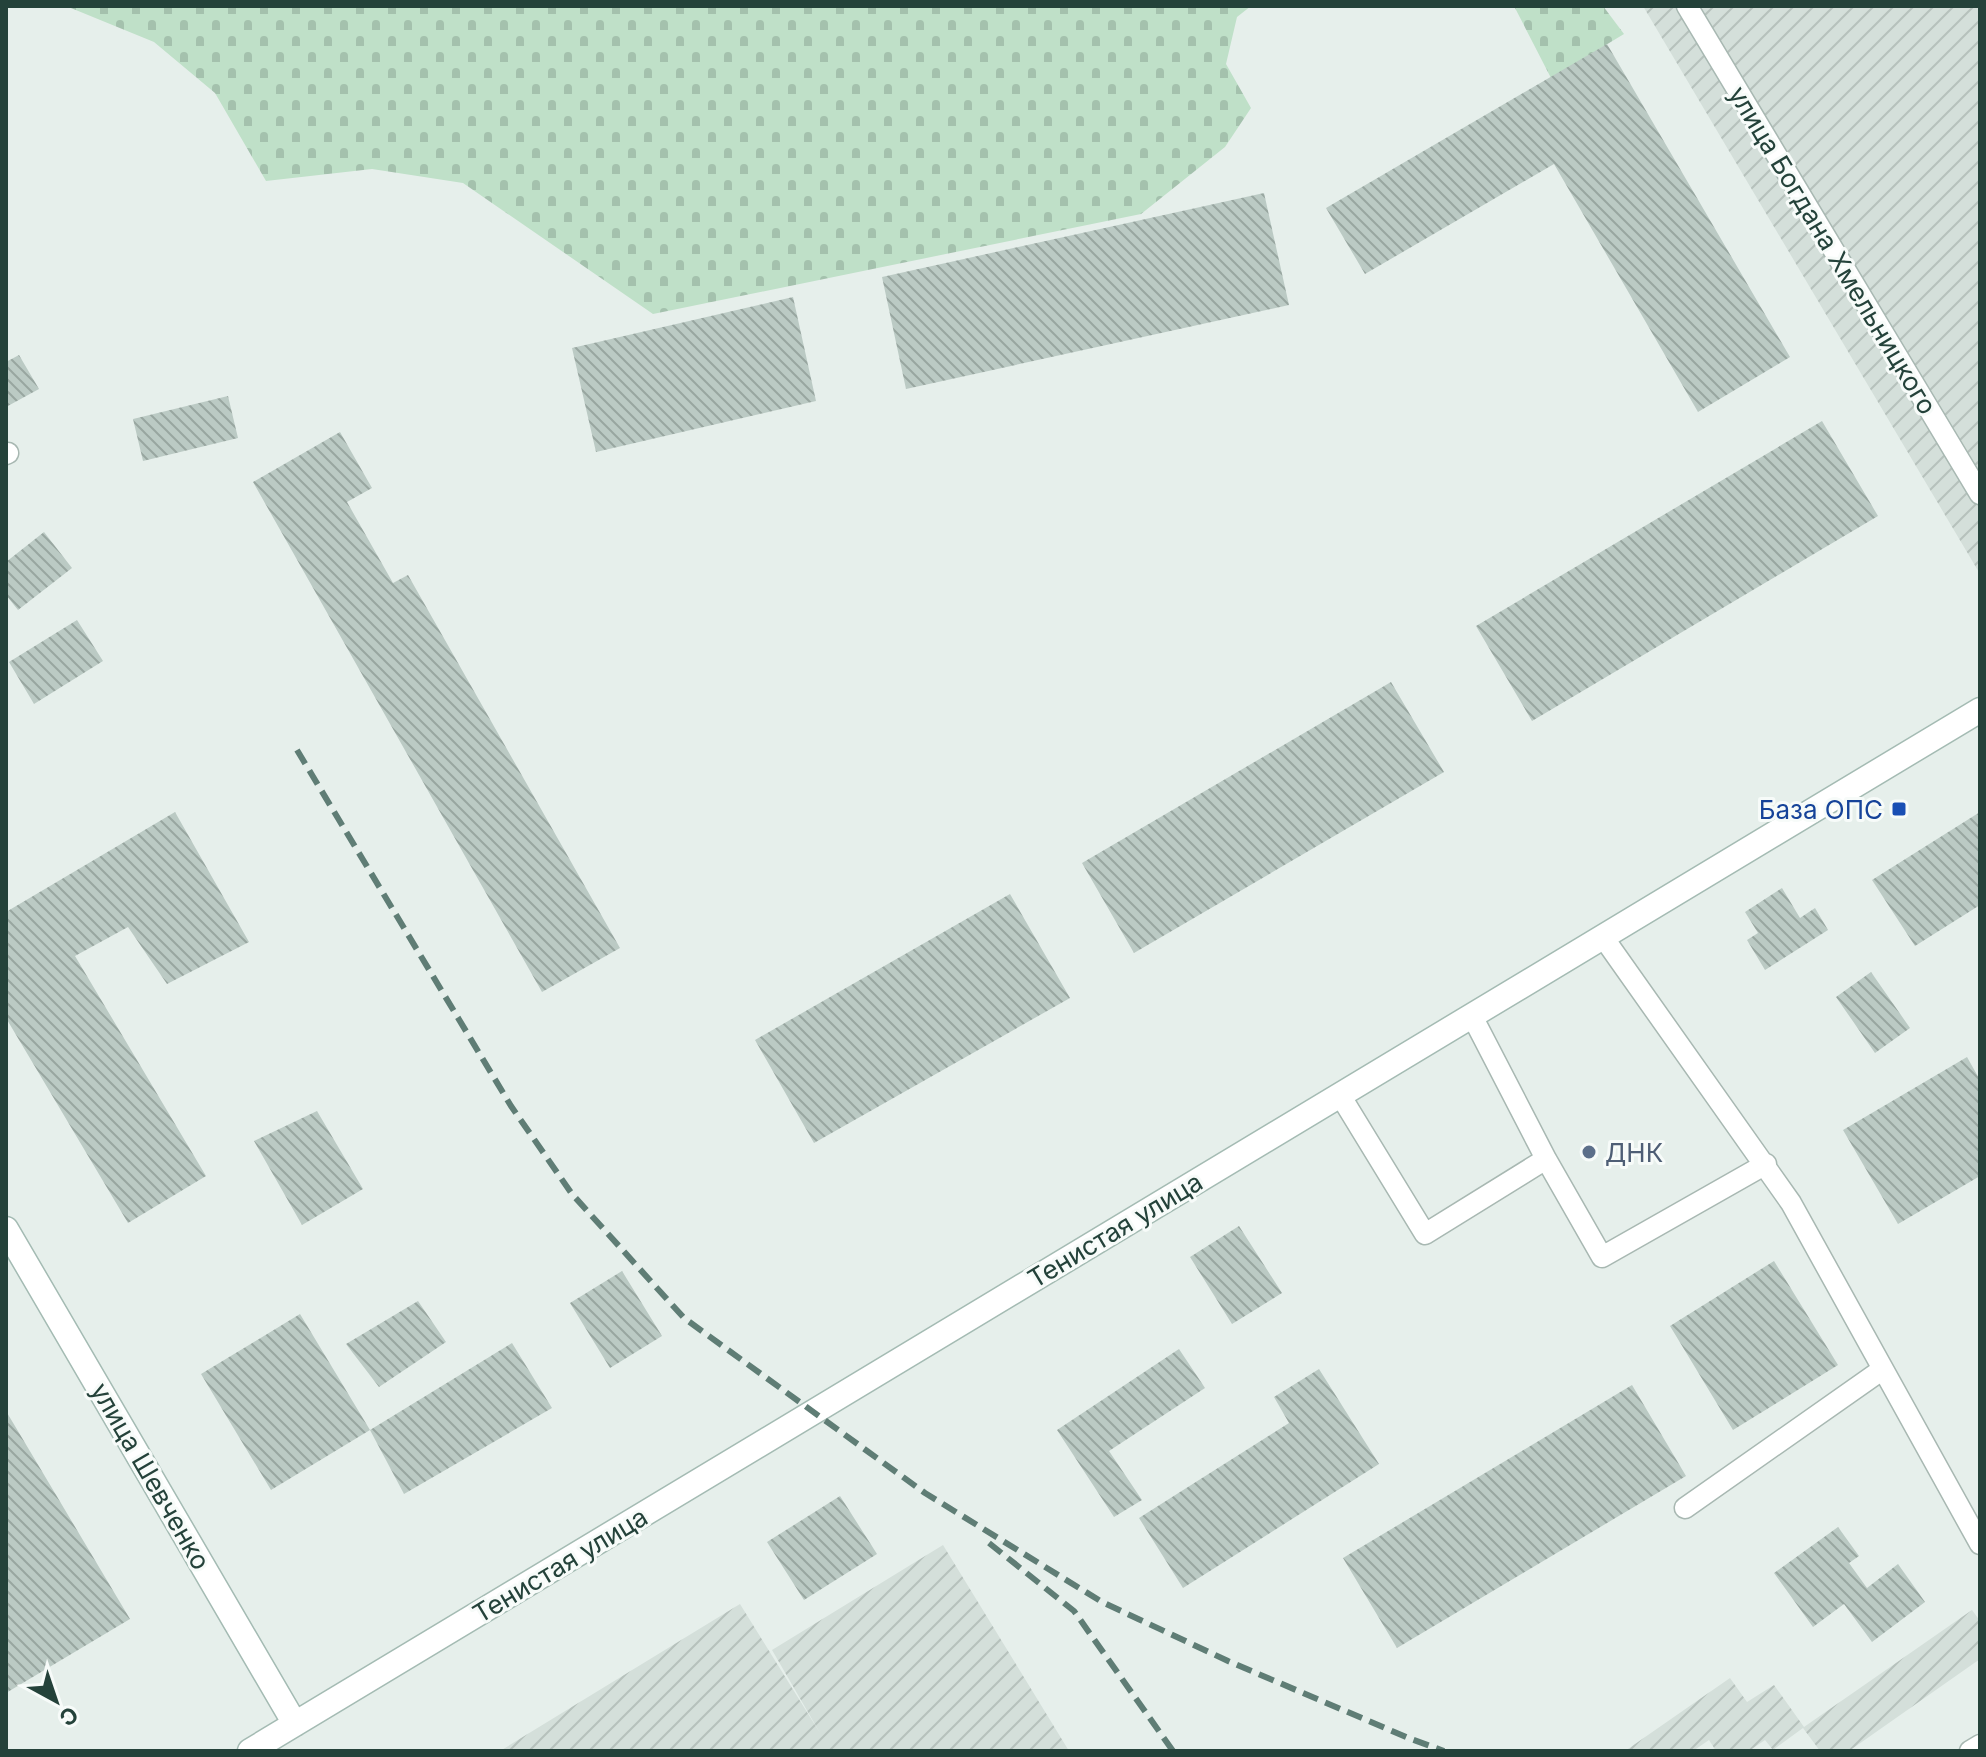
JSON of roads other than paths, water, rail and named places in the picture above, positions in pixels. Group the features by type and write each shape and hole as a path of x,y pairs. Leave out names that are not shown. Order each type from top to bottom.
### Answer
{"main road":[{"name":"Тенистая улица","path":"250,1751 1980,710"},
{"name":"улица Шевченко","path":"6,1229 295,1724"}],"lane":[{"name":"улица Богдана Хмельницкого","path":"1687,6 1980,494"},
{"path":"1603,937 1791,1203 1980,1544"},
{"path":"1472,1016 1546,1159 1602,1257 1766,1164"},
{"path":"1340,1095 1425,1234 1546,1159"},
{"path":"1685,1508 1883,1369"},
{"path":"1970,1751 1980,1745"}],"railway":[{"path":"297,750 511,1106 572,1194 684,1318 925,1493 1102,1602 1228,1661 1444,1751"},
{"path":"989,1543 1074,1611 1173,1751"}],"place":[{"name":"База ОПС","path":"1899,809"},
{"name":"ДНК","path":"1589,1152"}]}
